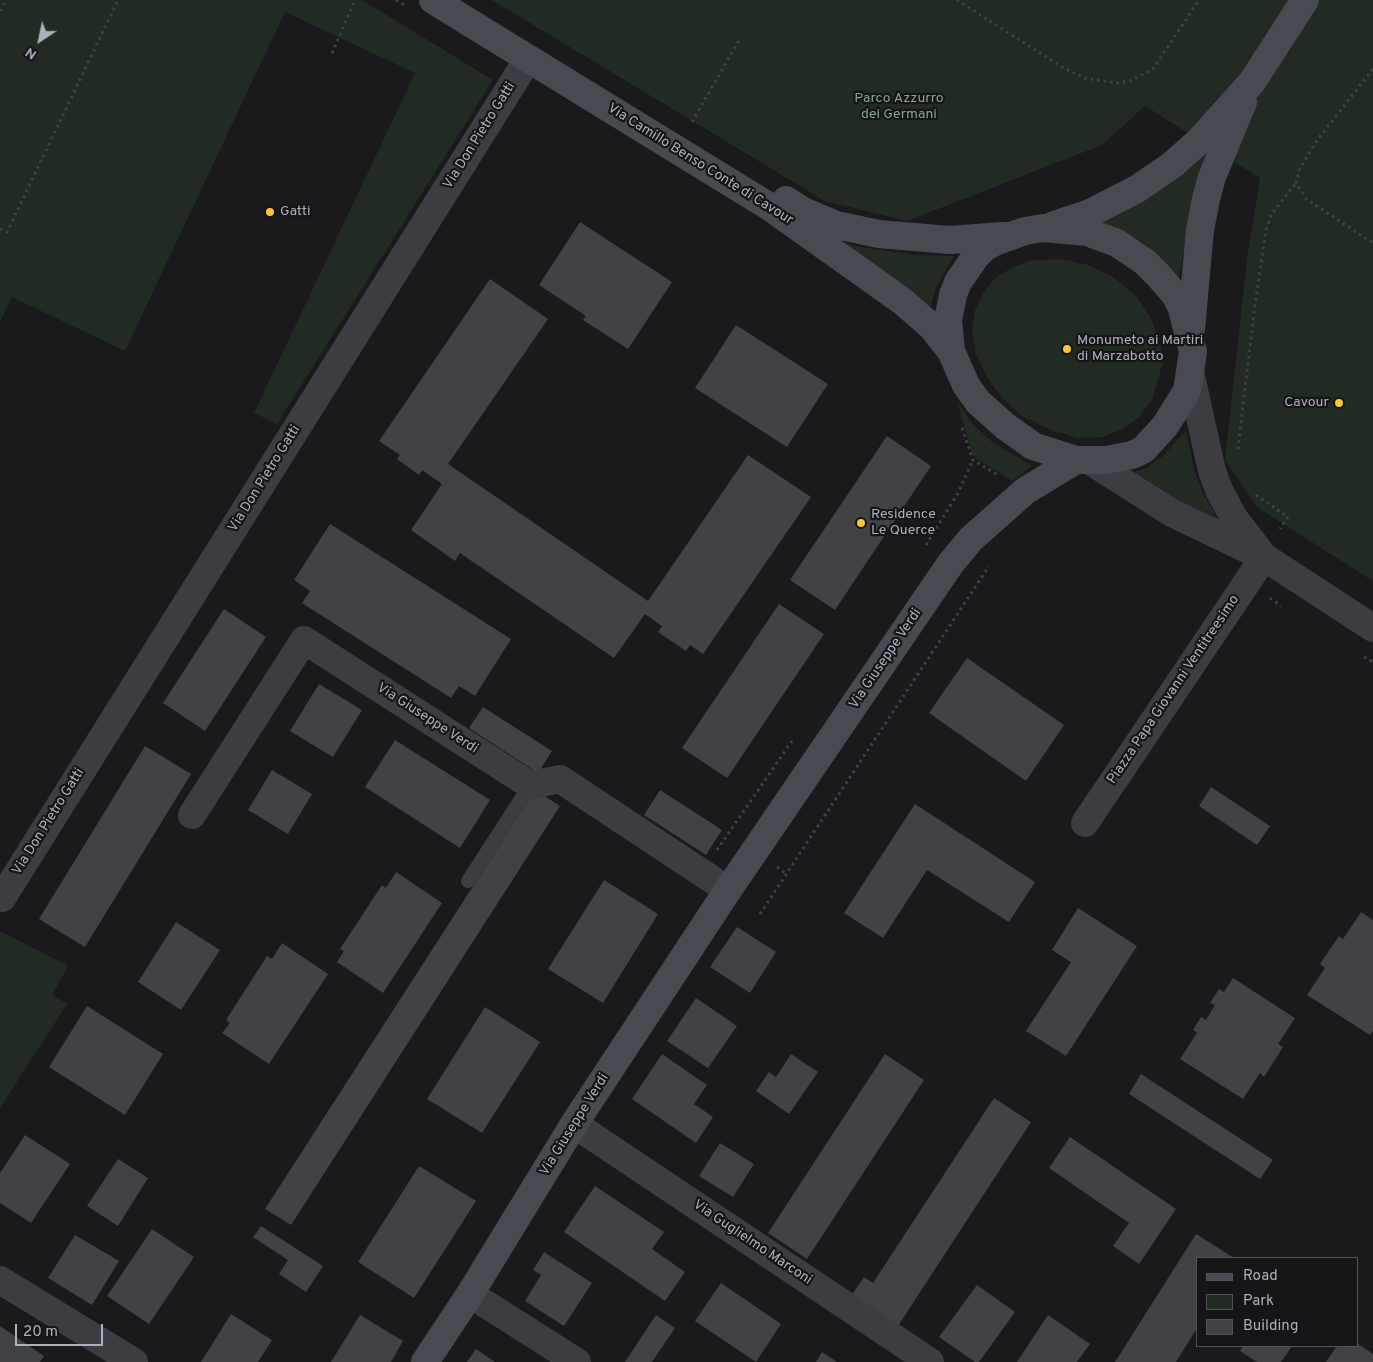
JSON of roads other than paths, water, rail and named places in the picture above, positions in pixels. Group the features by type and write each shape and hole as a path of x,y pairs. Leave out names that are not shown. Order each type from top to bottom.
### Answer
{"street":[{"name":"Via Camillo Benso Conte di Cavour","path":"462,0 817,217 854,230 909,238 967,239 1009,236"},
{"path":"1305,0 1252,82 1198,142 1156,178 1090,213 1044,228 1009,236 985,247 958,282 948,320 951,351 966,385 978,402 1005,426 1033,446 1083,460 1172,514 1264,557 1373,628"},
{"name":"Via Camillo Benso Conte di Cavour","path":"423,5 528,59 770,207 902,301 932,327 951,351"},
{"name":"Via Don Pietro Gatti","path":"0,897 2,898 528,59"},
{"path":"1190,337 1200,230 1206,199 1220,158 1252,82"},
{"path":"1044,228 1070,230 1103,237 1117,243 1145,262 1176,296 1193,352 1191,376 1187,391 1173,415 1142,450 1118,459 1083,460"},
{"path":"1191,376 1212,471 1219,490 1234,518 1264,557"},
{"name":"Via Giuseppe Verdi","path":"425,1362 470,1294 574,1124 728,890 951,563 971,539 1025,491 1083,460"},
{"name":"Piazza Papa Giovanni Ventitreesimo","path":"1085,823 1264,557"},
{"name":"Via Giuseppe Verdi","path":"192,815 304,640 530,785"},
{"path":"530,785 560,779 728,890"},
{"name":"Via Guglielmo Marconi","path":"574,1124 930,1362"},
{"path":"0,1280 134,1362"},
{"path":"470,1294 577,1362"}],"lane":[{"path":"468,881 530,785"}],"place":[{"name":"Gatti","path":"270,212"},
{"name":"Monumeto ai Martiri di Marzabotto","path":"1067,349"},
{"name":"Cavour","path":"1339,403"},
{"name":"Residence Le Querce","path":"861,523"}],"park label":[{"name":"Parco Azzurro dei Germani","path":"899,108"}]}
